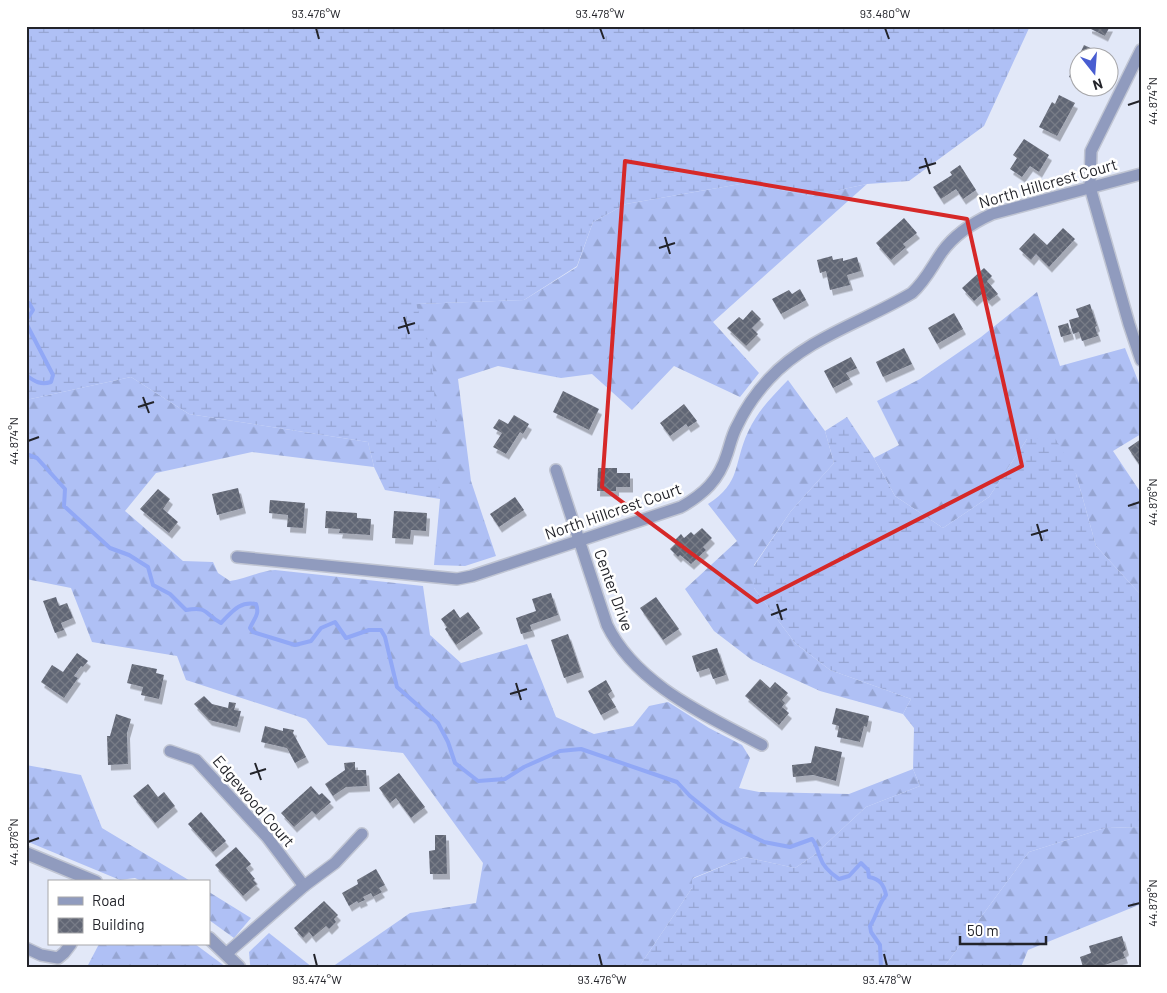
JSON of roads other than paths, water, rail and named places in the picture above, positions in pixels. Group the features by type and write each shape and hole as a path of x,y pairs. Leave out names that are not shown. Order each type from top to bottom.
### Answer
{"street":[{"path":"1141,50 1091,151 1090,187 1128,324 1141,359"},
{"name":"North Hillcrest Court","path":"237,557 457,579 472,576 681,507 708,489 718,477 740,421 758,391 790,358 817,341 912,293 923,282 942,252 956,236 973,223 992,214 1141,174"},
{"name":"Center Drive","path":"556,470 607,625 615,642 625,655 675,696 762,745"},
{"name":"Edgewood Court","path":"170,750 196,760 267,837 304,886"},
{"path":"226,954 304,886 335,863 362,834"},
{"path":"26,853 91,880"},
{"path":"210,939 239,967"},
{"path":"26,948 41,955 58,958 69,946"}],"waterway":[{"path":"26,303 29,303 33,310 26,321"},
{"path":"26,323 53,375 51,382 44,383 35,381 26,375"},
{"path":"26,454 37,458 65,489 64,506 110,548 129,555 148,567 153,585 170,594 186,610 203,610 221,623 232,611 240,606 256,604 257,614 250,628 253,632 295,645 311,641 321,628 335,622 346,638 369,630 381,630 385,637 397,687 438,723 448,742 455,763 478,781 505,779 524,767 560,751 581,749 677,782 690,796 721,821 764,842 790,847 812,839 825,867 839,879 849,876 861,863 868,870 869,877 881,883 886,895 870,926 871,932 880,945 881,967"}]}
